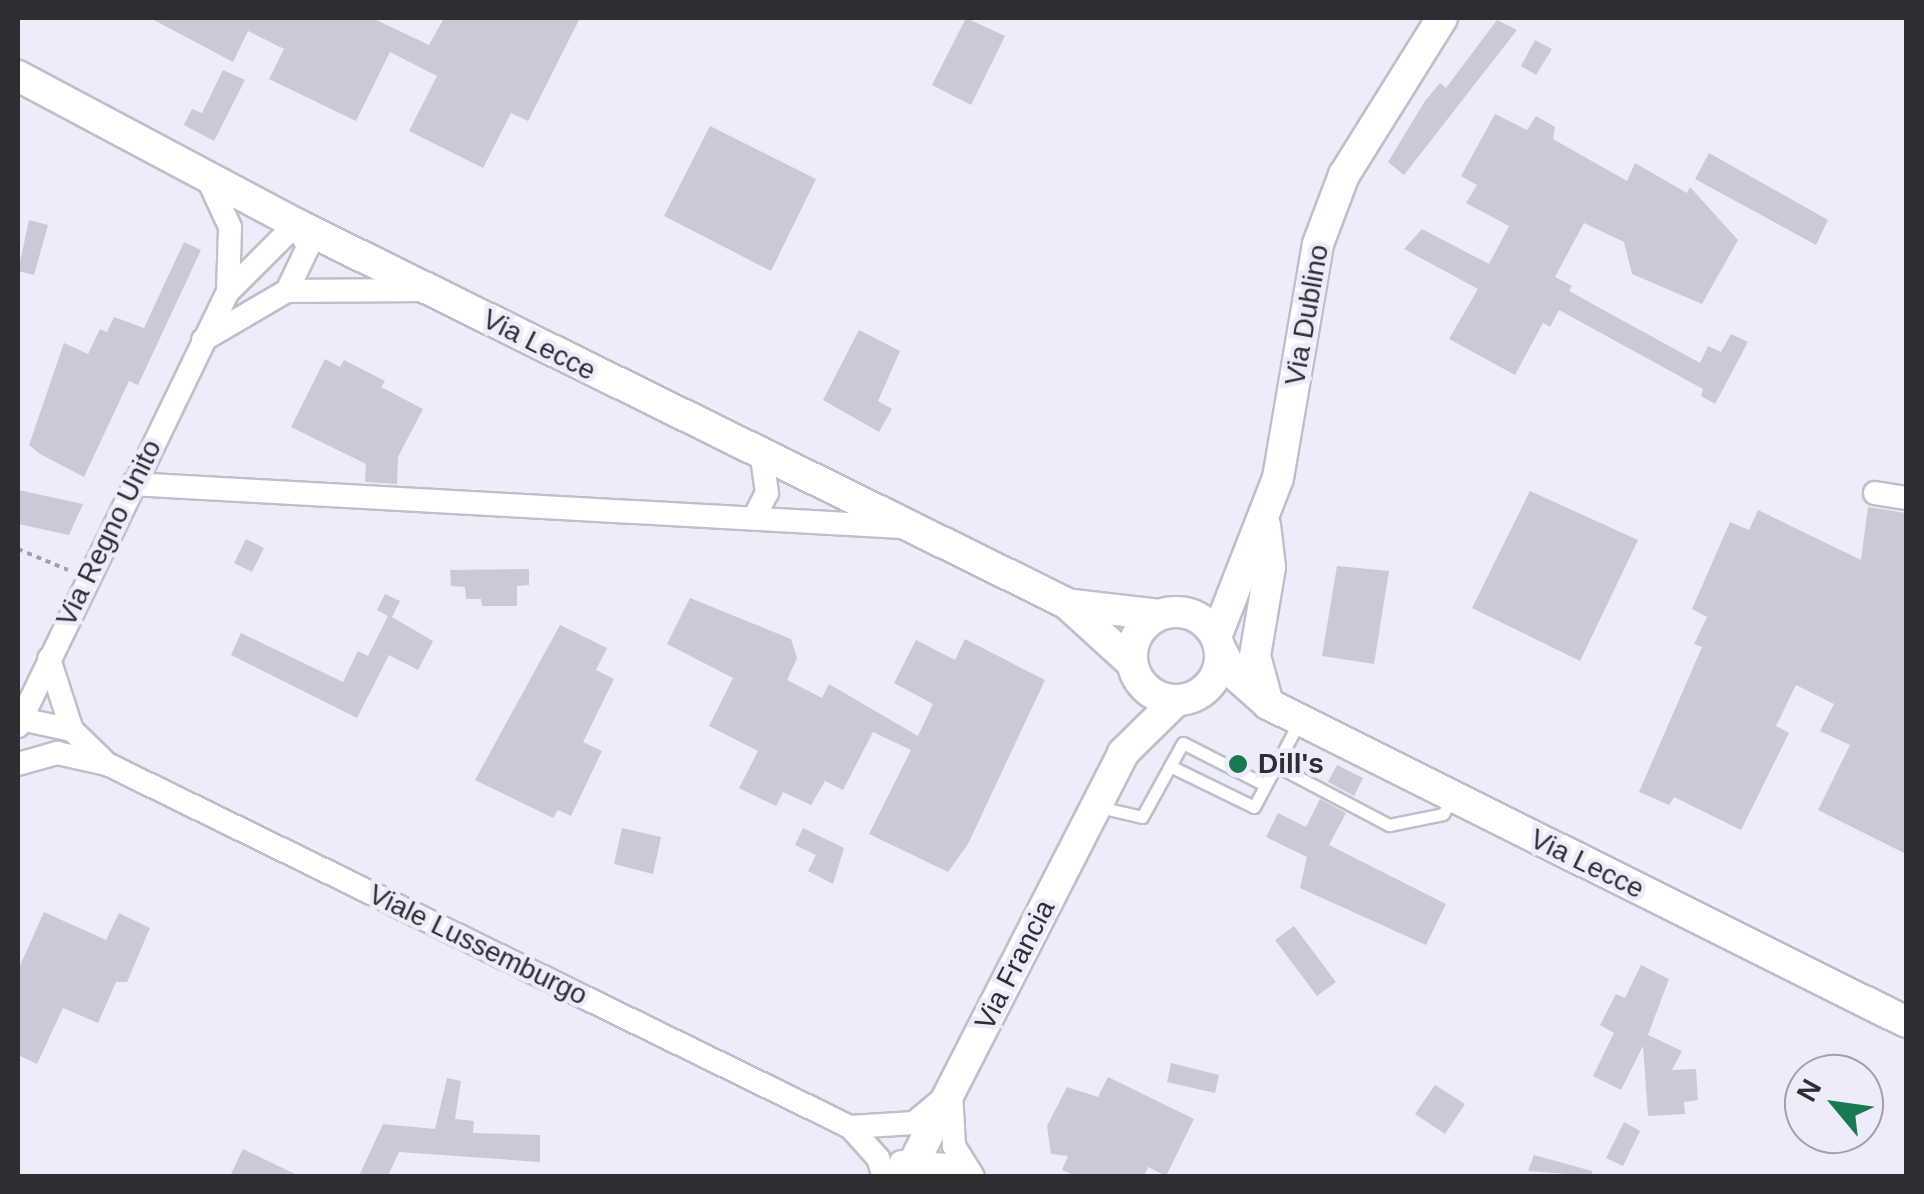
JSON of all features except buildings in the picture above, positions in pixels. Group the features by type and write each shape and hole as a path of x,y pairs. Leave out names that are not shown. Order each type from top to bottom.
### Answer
{"main road":[{"name":"Via Dublino","path":"1218,642 1278,478 1318,244 1344,175 1432,43 1442,18"},
{"name":"Via Lecce","path":"18,76 296,224 902,527 1066,603 1169,613"},
{"name":"Via Dublino","path":"1169,613 1208,593 1264,522"},
{"name":"Via Dublino","path":"1264,522 1270,567 1256,656 1268,704"},
{"name":"Via Lecce","path":"1066,603 1134,671"},
{"path":"1169,613 1201,619 1218,642 1215,677 1124,753 1137,634 1169,613"},
{"name":"Via Lecce","path":"1218,642 1232,672 1268,704 1906,1022"},
{"path":"1134,671 1153,694 1184,699"},
{"name":"Via Lecce","path":"1184,699 1268,704"},
{"name":"Via Francia","path":"917,1171 951,1092 1124,753"}],"street":[{"path":"207,178 230,227 228,292"},
{"path":"228,292 296,224 308,248 288,290"},
{"path":"203,340 288,290 430,290"},
{"name":"Via Regno Unito","path":"19,723 228,292"},
{"path":"754,518 767,493 762,457"},
{"path":"132,484 902,527"},
{"path":"1875,493 1906,498"},
{"path":"49,659 72,730 106,764"},
{"path":"19,723 72,730"},
{"path":"19,723 57,753 106,764"},
{"path":"18,764 57,753"},
{"name":"Viale Lussemburgo","path":"106,764 850,1127"},
{"path":"951,1092 968,1171 881,1167 850,1127 886,1128 914,1123 951,1092"},
{"path":"886,1128 917,1171"}],"lane":[{"path":"1170,766 1254,807 1300,720"},
{"path":"1095,806 1142,817 1183,743 1265,785"},
{"path":"1276,765 1388,824 1443,814 1452,798"}],"path":[{"path":"18,549 86,578"}],"place":[{"name":"Dill's","path":"1238,764"}]}
